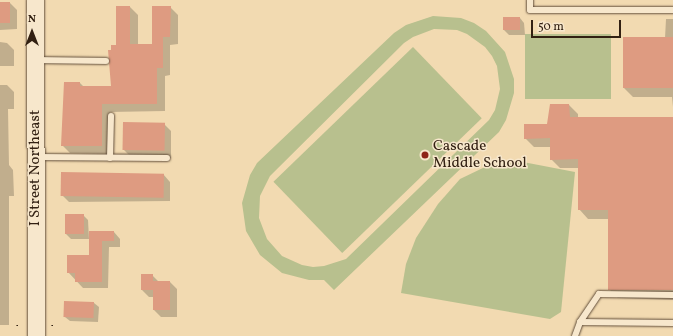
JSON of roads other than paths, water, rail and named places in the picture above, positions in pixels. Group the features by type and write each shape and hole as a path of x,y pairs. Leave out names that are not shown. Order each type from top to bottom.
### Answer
{"street":[{"name":"I Street Northeast","path":"35,0 36,336"}],"lane":[{"path":"530,0 530,10 673,10"},
{"path":"35,60 106,61"},
{"path":"110,158 111,116"},
{"path":"36,157 167,158"},
{"path":"574,336 580,322 599,294 673,295"},
{"path":"580,322 673,323"}],"place":[{"name":"Cascade Middle School","path":"425,155"}]}
